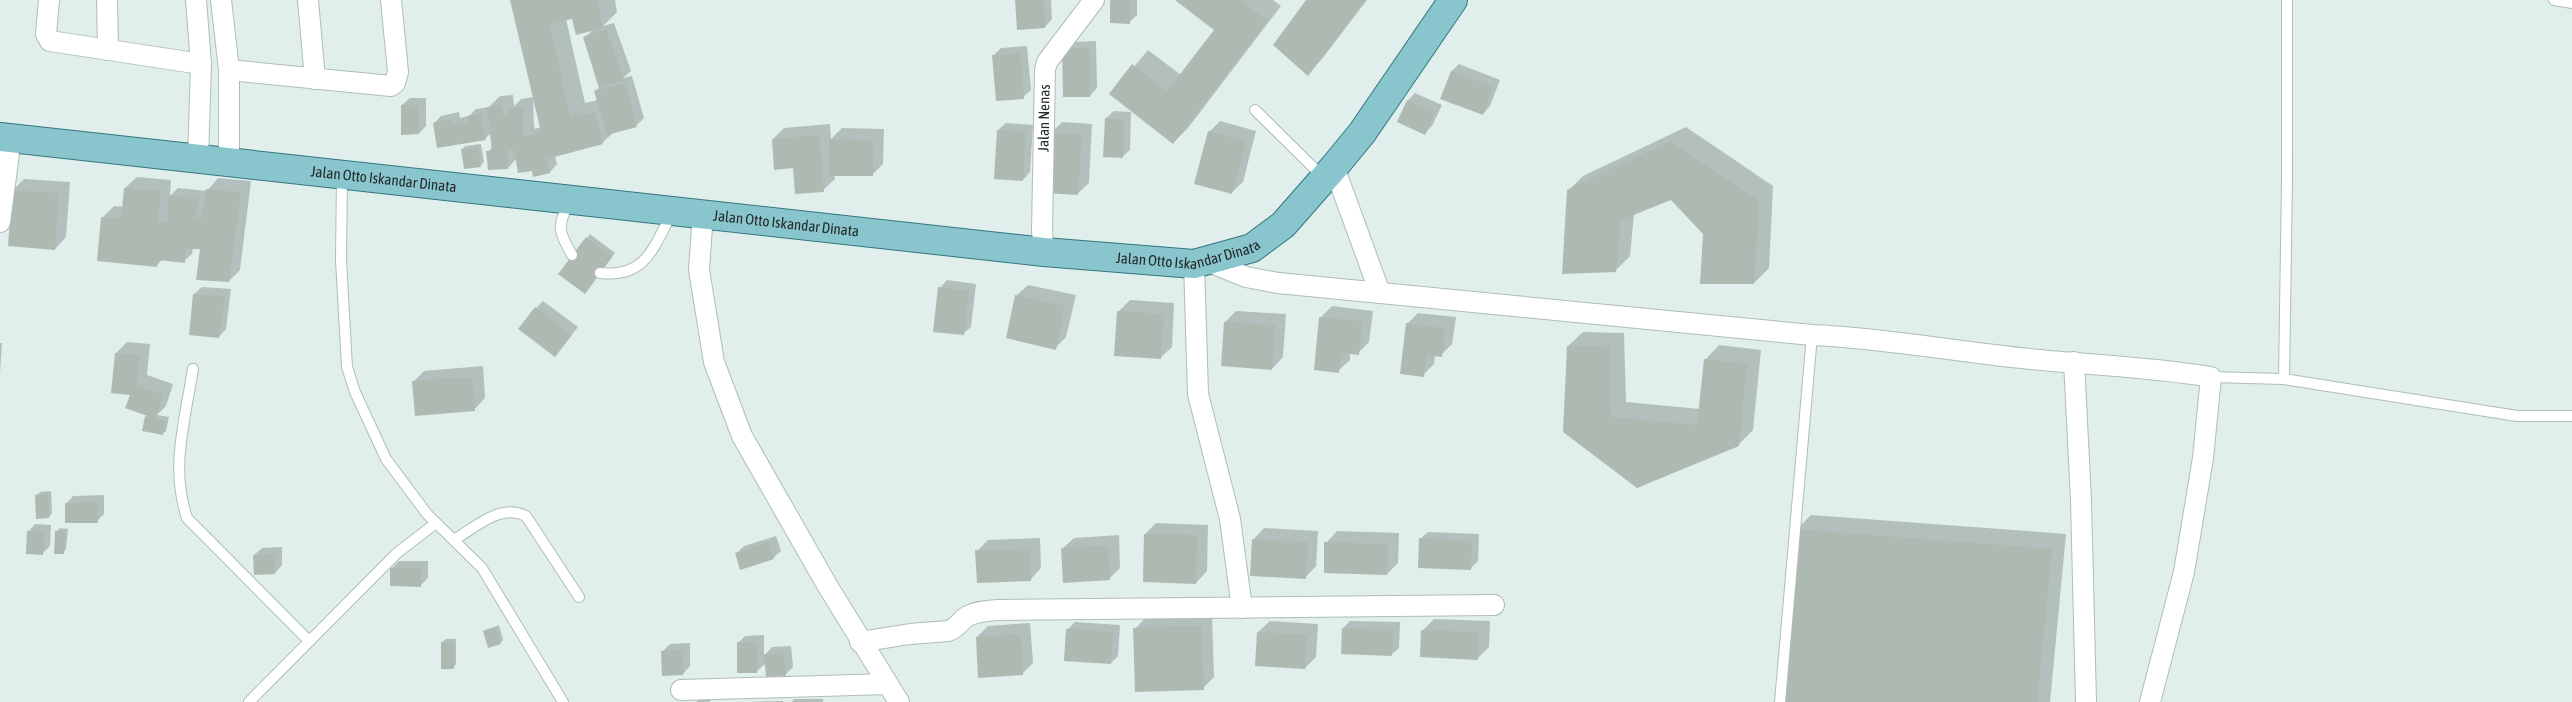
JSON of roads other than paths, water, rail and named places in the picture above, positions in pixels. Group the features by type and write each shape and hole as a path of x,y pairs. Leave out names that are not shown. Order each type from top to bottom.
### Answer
{"main road":[{"name":"Jalan Otto Iskandar Dinata","path":"6,138 1044,252 1201,263 1252,248 1283,225 1362,132 1453,0"}],"street":[{"path":"49,0 46,34 50,41 201,64"},
{"path":"107,0 108,50"},
{"path":"196,0 201,64 198,160"},
{"path":"221,0 229,70 229,163"},
{"path":"308,0 315,79"},
{"path":"229,70 384,86 395,83 398,57 391,0"},
{"name":"Jalan Nenas","path":"1044,252 1042,231 1045,70 1047,62 1094,0"},
{"path":"0,222 6,138"},
{"path":"1329,173 1380,293"},
{"path":"702,213 699,270 714,362 742,436 860,642 900,702"},
{"path":"1242,608 1230,519 1198,394 1201,263 1246,277 1278,283 1812,335 1860,337 2030,359 2173,370 2211,377 2203,458 2184,572 2150,702"},
{"path":"2074,362 2082,500 2086,702"},
{"path":"860,642 910,634 953,630 966,616 988,611 1494,605"},
{"path":"681,690 888,684"}],"lane":[{"path":"2284,379 2287,0"},
{"path":"2554,0 2572,3"},
{"path":"1255,110 1329,173"},
{"path":"342,175 341,260 347,367 355,392 386,459 436,523 482,568 563,702"},
{"path":"572,200 560,219 561,237 572,256"},
{"path":"600,273 617,275 631,271 645,261 673,210"},
{"path":"1780,702 1812,335"},
{"path":"193,369 178,467 179,495 187,518 308,640"},
{"path":"2211,377 2284,379 2517,416 2572,416"},
{"path":"454,540 496,514 507,511 518,512 526,516 579,597"},
{"path":"249,702 308,640 397,553 436,523"}]}
